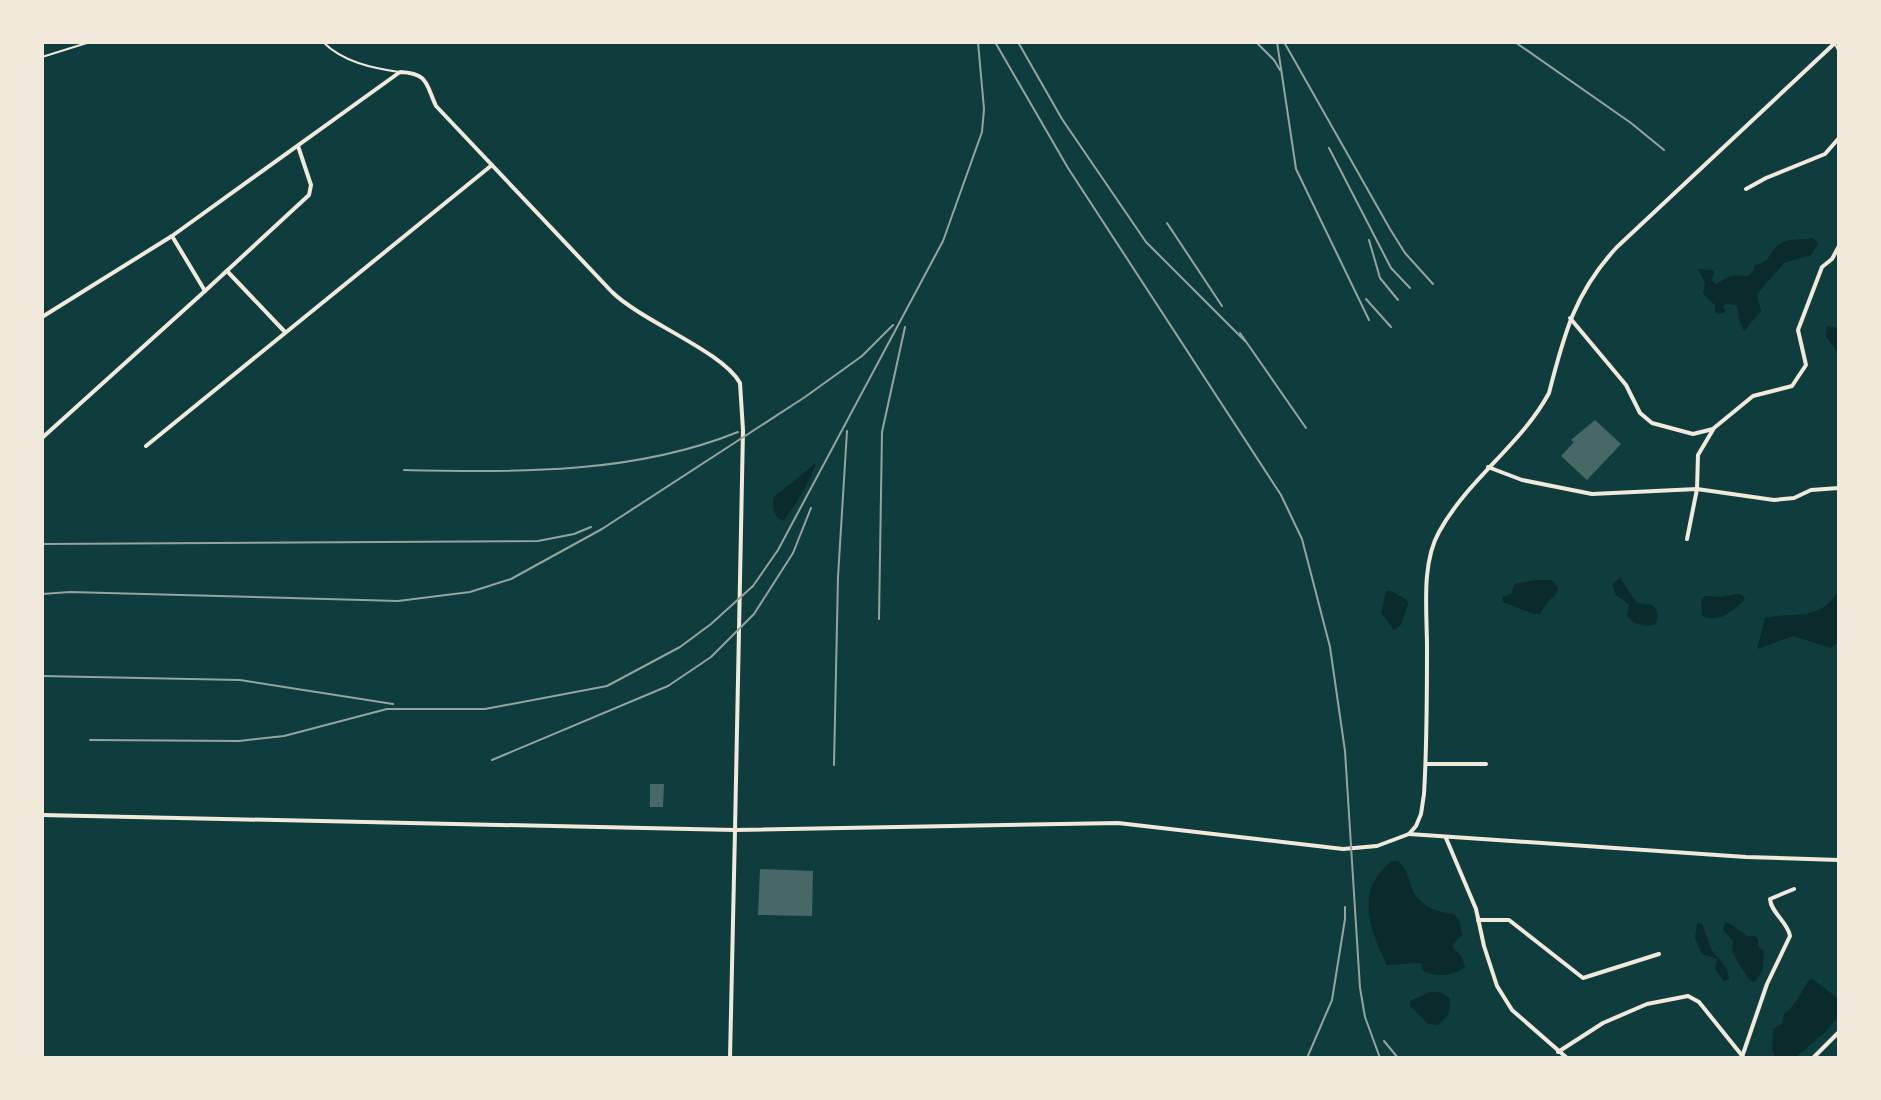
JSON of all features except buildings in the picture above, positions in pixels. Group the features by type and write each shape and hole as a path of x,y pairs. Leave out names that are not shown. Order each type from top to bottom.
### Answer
{"street":[{"path":"1409,834 1421,814 1426,764 1431,553 1444,523 1543,404 1549,393 1570,318 1592,275 1617,247 1835,43"},
{"path":"42,317 172,236 400,72 415,74 427,82 436,106 623,302 715,359 740,383 743,430 730,1058"},
{"path":"1746,189 1825,154 1839,138"},
{"path":"42,438 310,192 310,180 298,146"},
{"path":"146,446 492,165"},
{"path":"172,236 205,291"},
{"path":"1687,539 1697,489 1698,455 1714,428 1753,396 1792,386 1806,365 1798,330 1822,267 1832,259 1839,246"},
{"path":"1832,259 1839,261"},
{"path":"227,271 285,332"},
{"path":"1570,318 1626,385 1640,413 1652,423 1693,434 1714,428"},
{"path":"1488,467 1522,480 1592,494 1697,489 1774,500 1794,498 1811,490 1839,488"},
{"path":"1426,764 1486,764"},
{"path":"42,815 735,830 1118,823 1343,849 1377,846 1409,834 1746,857 1839,860"},
{"path":"1446,838 1478,920 1497,986 1512,1010 1567,1058"},
{"path":"1744,1057 1767,984 1790,936 1770,899 1794,889"},
{"path":"1478,920 1509,920 1583,978 1659,954"},
{"path":"1558,1052 1603,1023 1647,1004 1688,996 1699,1002 1744,1057"},
{"path":"1813,1058 1839,1032"}],"lane":[{"path":"42,57 90,42"},
{"path":"323,42 343,57 400,72"},
{"path":"1835,43 1839,52"}],"water":[{"path":"1813,238 1818,243 1811,255 1784,263 1757,294 1761,311 1744,331 1737,305 1726,304 1723,306 1726,312 1719,314 1715,312 1715,305 1703,294 1705,282 1698,269 1713,270 1711,280 1716,284 1728,277 1751,274 1755,265 1767,259 1780,244"},
{"path":"1827,326 1839,328 1839,355 1826,336"},
{"path":"816,463 802,494 783,521 775,514 773,498"},
{"path":"1620,578 1637,603 1654,607 1656,624 1640,625 1627,616 1629,605 1616,595 1612,584"},
{"path":"1552,580 1558,588 1540,614 1503,602 1502,597 1511,594 1515,584"},
{"path":"1386,591 1407,600 1408,604 1401,625 1394,630 1381,613"},
{"path":"1839,591 1839,642 1831,648 1793,636 1757,649 1765,618 1814,612 1823,608"},
{"path":"1737,594 1745,599 1731,612 1714,618 1702,616 1701,600 1705,596"},
{"path":"1391,861 1398,861 1403,866 1421,902 1432,909 1454,914 1459,920 1462,935 1452,946 1462,957 1465,967 1461,970 1438,975 1422,970 1421,963 1387,965 1372,928 1369,898 1374,881"},
{"path":"1697,923 1702,924 1711,949 1727,969 1729,979 1724,981 1715,969 1717,959 1702,954 1695,938"},
{"path":"1725,923 1758,939 1758,946 1764,951 1763,969 1755,982 1749,980 1732,952 1733,941 1723,930"},
{"path":"1811,978 1839,999 1839,1016 1795,1058 1776,1058 1772,1050 1773,1029 1782,1024 1784,1014"},
{"path":"1430,992 1440,992 1450,998 1449,1014 1438,1025 1428,1024 1410,1006 1410,1001"}],"railway":[{"path":"90,740 239,741 284,736 387,709 485,709 607,686 680,647 711,624 753,586 778,550 943,241 982,132 984,109 978,42"},
{"path":"995,42 1068,168 1281,495 1302,539 1330,647 1345,751 1360,988 1365,1017 1380,1058"},
{"path":"1018,42 1062,119 1146,242 1245,341"},
{"path":"1256,42 1280,70"},
{"path":"1277,42 1296,169 1369,320"},
{"path":"1284,42 1390,229 1405,253 1433,284"},
{"path":"1515,42 1631,123 1664,150"},
{"path":"1329,148 1391,268 1410,288"},
{"path":"1167,223 1222,306"},
{"path":"1369,240 1380,278 1398,300"},
{"path":"1366,299 1391,327"},
{"path":"42,594 70,592 398,601 470,592 511,579 602,529 805,397 862,356 893,325"},
{"path":"879,619 882,432 905,327"},
{"path":"1240,333 1306,428"},
{"path":"834,765 838,577 847,431"},
{"path":"404,470 573,468 657,456 738,432"},
{"path":"492,760 668,686 711,657 754,614 793,553 811,508"},
{"path":"42,544 538,541 574,534 591,527"},
{"path":"42,676 240,680 393,704"},
{"path":"1307,1058 1332,1000 1345,907"},
{"path":"1384,1041 1398,1058"}]}
